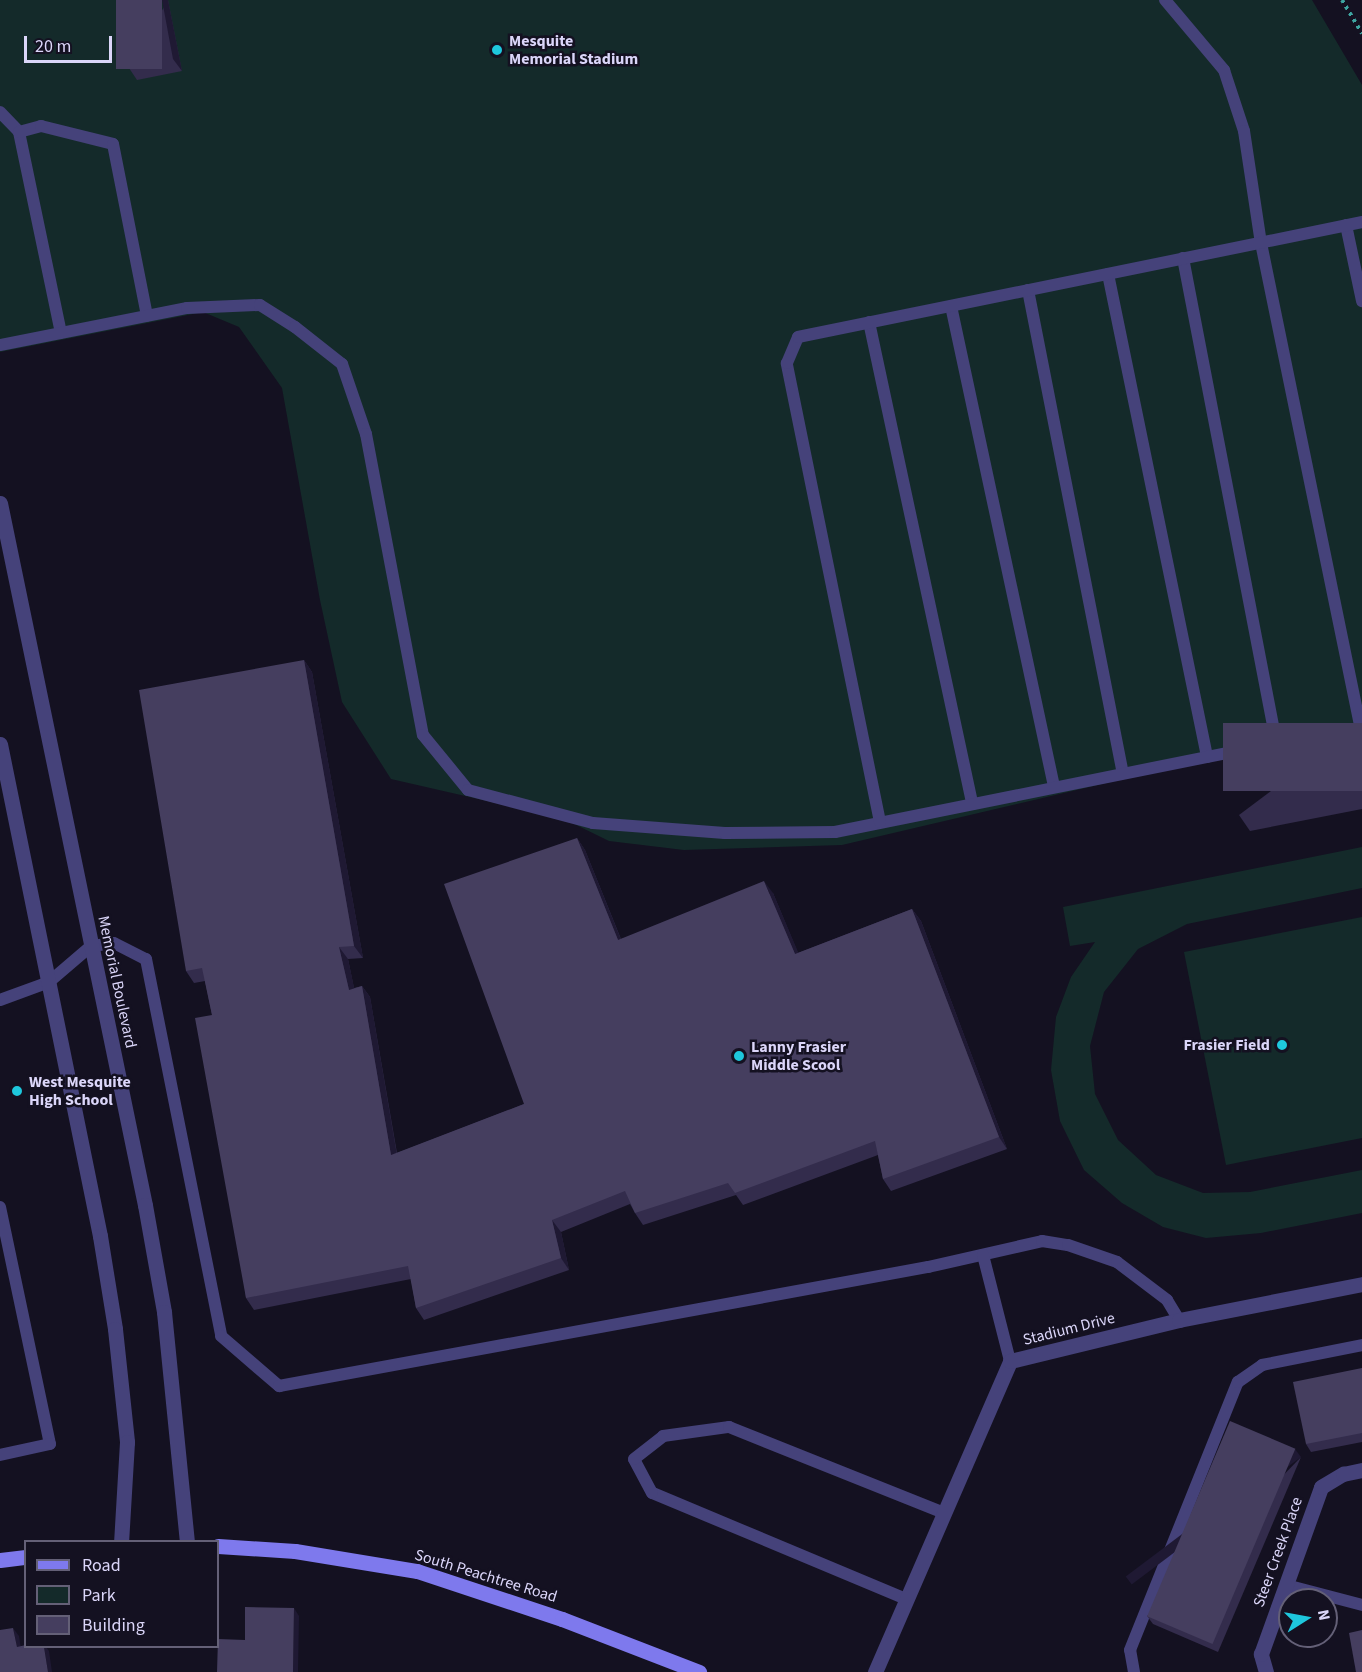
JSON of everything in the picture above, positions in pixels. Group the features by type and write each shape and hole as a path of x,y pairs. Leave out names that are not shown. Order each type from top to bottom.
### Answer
{"main road":[{"name":"South Peachtree Road","path":"219,1546 295,1551 417,1571 562,1619 699,1672"},
{"path":"0,1560 24,1557"}],"street":[{"name":"Memorial Boulevard","path":"0,504 164,1312 187,1540"},
{"path":"0,744 49,982 115,1329 127,1442 121,1540"},
{"name":"Stadium Drive","path":"875,1672 1010,1361 1179,1320 1362,1284"},
{"name":"Steer Creek Place","path":"1266,1672 1261,1654 1321,1487 1343,1474 1362,1470"}],"lane":[{"path":"1165,0 1224,70 1244,131 1261,243 1357,728"},
{"path":"0,112 19,132 61,333"},
{"path":"19,132 41,126 113,144 147,316"},
{"path":"880,822 787,363 798,337 1362,222"},
{"path":"1346,225 1362,301"},
{"path":"0,345 187,308 260,305 296,327 342,364 366,434 423,735 468,790 593,824 725,833 835,832 1054,786 1270,745 1183,258"},
{"path":"1108,274 1207,757"},
{"path":"1028,290 1123,773"},
{"path":"951,306 1054,786"},
{"path":"870,322 972,804"},
{"path":"0,1000 49,982 91,946 114,943 146,959 221,1336 279,1386 983,1255 1042,1240 1068,1245 1117,1262 1167,1300 1179,1320"},
{"path":"0,1207 50,1444 0,1455"},
{"path":"983,1255 1010,1361"},
{"path":"1134,1672 1130,1650 1238,1382 1262,1365 1362,1345"},
{"path":"906,1599 652,1493 634,1459 663,1437 729,1427 944,1513"},
{"path":"1286,1585 1362,1605"}],"path":[{"path":"1342,0 1362,33"}],"green space":[{"name":"Mesquite Memorial Stadium","path":"0,0 1312,0 1362,85 1362,723 842,845 684,850 609,841 562,818 391,779 342,702 320,600 282,388 239,327 203,312 0,352"},
{"path":"1362,847 1362,888 1187,924 1138,949 1104,992 1090,1046 1095,1094 1118,1140 1156,1175 1203,1193 1250,1192 1362,1170 1362,1213 1261,1233 1206,1238 1163,1227 1122,1203 1084,1170 1060,1121 1051,1070 1056,1017 1071,977 1095,942 1070,946 1063,907"},
{"name":"Frasier Field","path":"1362,917 1362,1138 1226,1165 1184,952"}],"building":[{"path":"116,0 162,0 162,69 116,69"},
{"path":"304,660 354,946 339,947 349,990 362,986 391,1155 524,1104 444,884 577,838 618,940 764,881 795,954 912,909 999,1137 883,1179 875,1141 735,1193 728,1183 635,1213 625,1191 552,1220 561,1258 416,1308 408,1266 246,1298 195,1018 212,1015 202,968 186,971 139,690"},
{"path":"1223,723 1362,723 1362,791 1223,791"},
{"path":"1362,1368 1362,1433 1306,1444 1293,1382"},
{"path":"1230,1421 1295,1449 1213,1644 1147,1616"},
{"path":"245,1607 294,1608 293,1672 217,1672 219,1639 245,1640"},
{"path":"13,1628 17,1647 24,1645 24,1648 44,1648 48,1672 0,1672 0,1630"},
{"path":"1362,1630 1362,1672 1356,1672 1349,1633"}],"place":[{"name":"Mesquite Memorial Stadium","path":"497,50"},
{"name":"Frasier Field","path":"1282,1045"},
{"name":"Lanny Frasier Middle Scool","path":"739,1056"},
{"name":"West Mesquite High School","path":"17,1091"}]}
